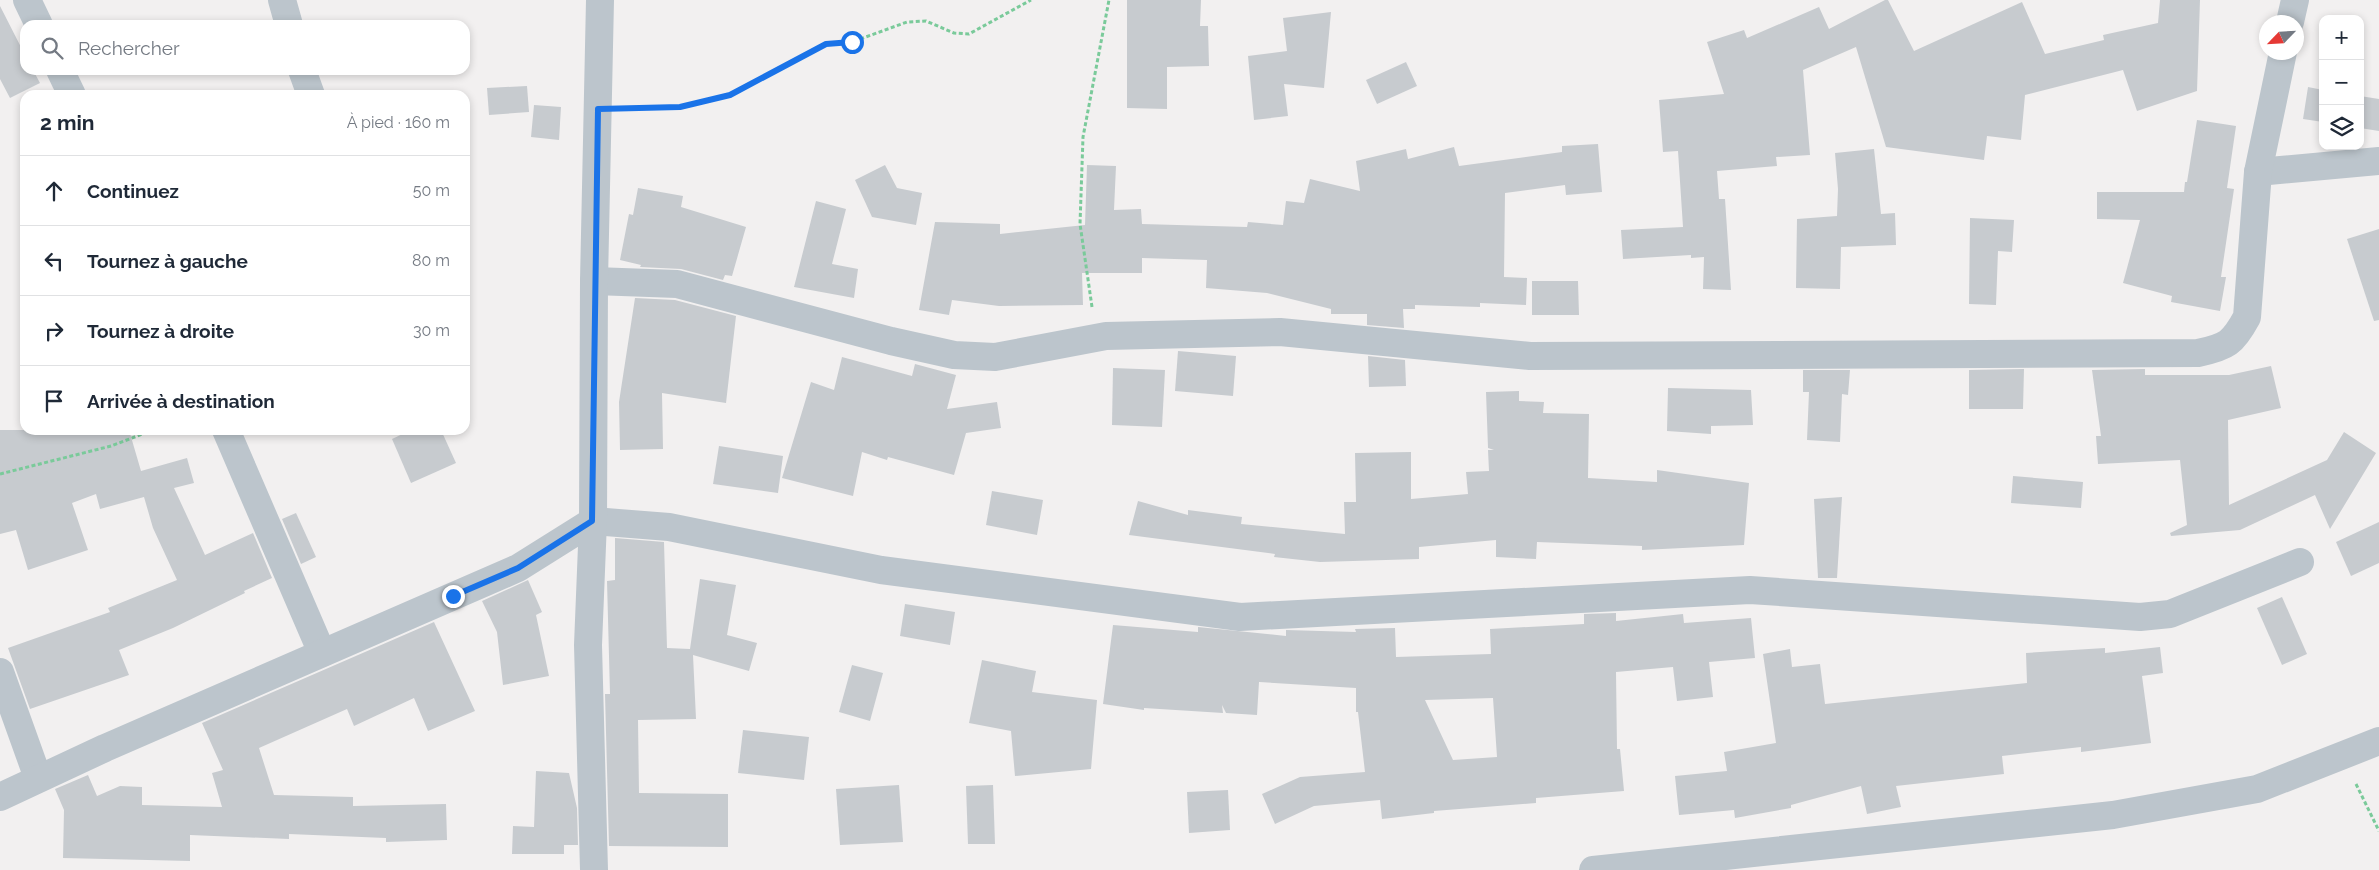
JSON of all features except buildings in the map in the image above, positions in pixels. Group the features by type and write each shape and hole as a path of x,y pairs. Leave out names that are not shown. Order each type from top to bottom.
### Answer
{"street":[{"path":"27,0 37,20"},
{"path":"282,0 288,20"},
{"path":"594,870 588,645 592,521 594,281 600,0"},
{"path":"2292,15 2295,0"},
{"path":"594,281 677,284 891,341 954,355 995,356 1106,336 1280,332 1530,356 2198,353 2217,349 2236,338 2246,317 2258,172 2281,60"},
{"path":"62,75 70,90"},
{"path":"304,75 309,90"},
{"path":"2258,172 2379,161"},
{"path":"228,435 322,653"},
{"path":"0,798 38,778 518,568 592,521 669,527 880,570 1240,617 1750,590 2140,617 2170,614 2300,562"},
{"path":"0,672 38,778"},
{"path":"1593,870 2113,815 2257,789 2379,741"}],"path":[{"path":"598,109 680,107 730,95 826,44 852,42 907,22 926,21 954,33 969,34 1031,0"},
{"path":"1106,336 1093,315 1080,224 1084,137 1109,0"},
{"path":"0,474 111,446 139,435"},
{"path":"2342,757 2379,832"}],"route":[{"path":"453,596 518,568 592,521 598,109 680,107 730,95 826,44 852,42"}]}
